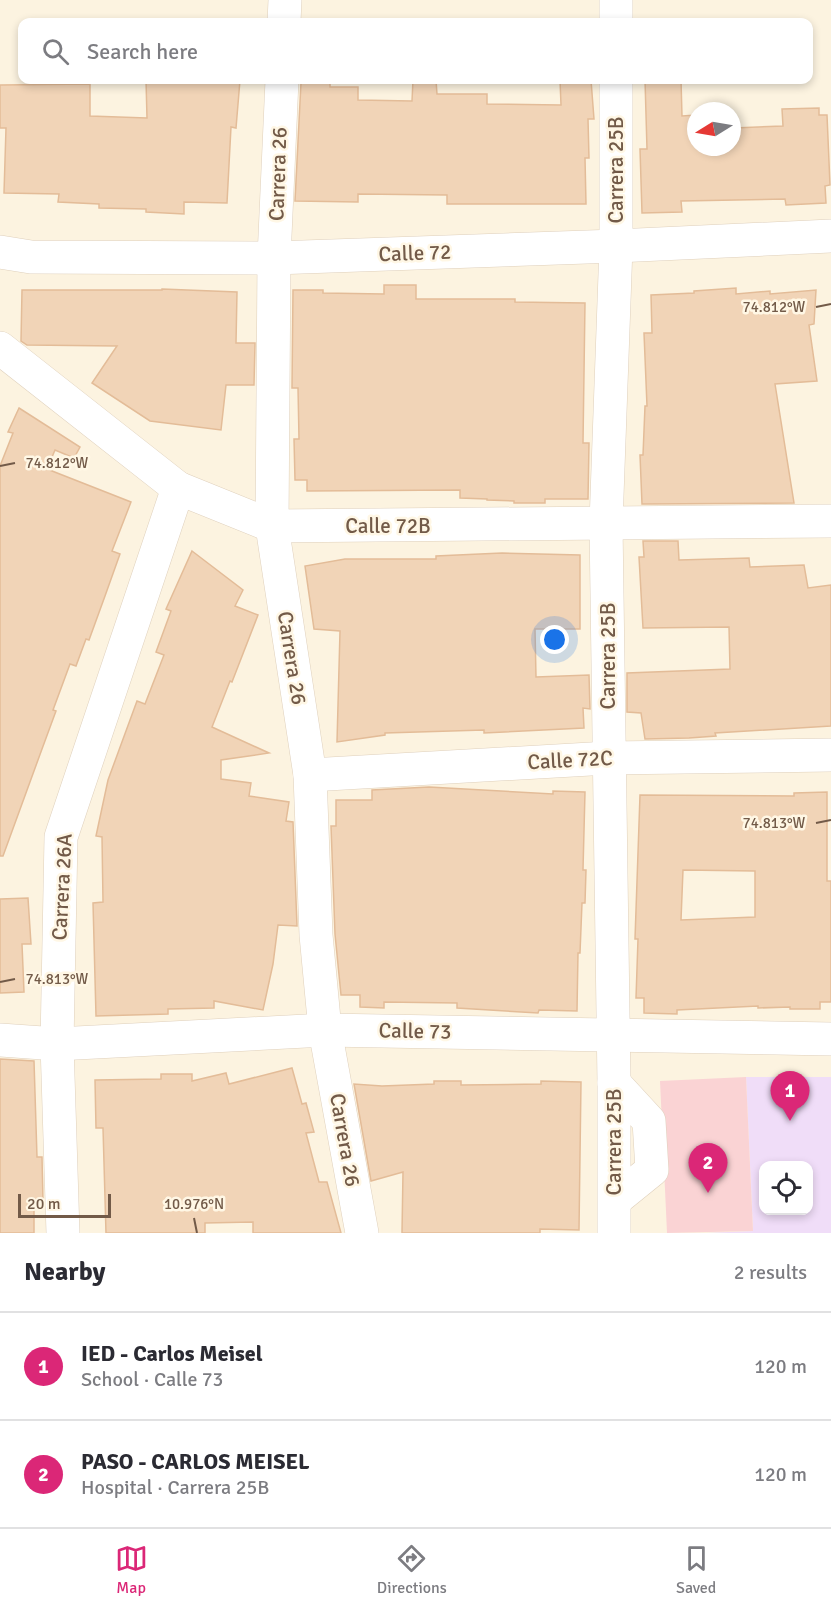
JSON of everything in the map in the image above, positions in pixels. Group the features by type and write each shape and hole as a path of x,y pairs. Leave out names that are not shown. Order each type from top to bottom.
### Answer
{"street":[{"path":"284,18 285,0"},
{"path":"616,0 616,18"},
{"name":"Carrera 26","path":"282,84 274,258 272,526 310,775 316,935 325,1030 362,1233"},
{"name":"Carrera 25B","path":"615,1233 606,524 616,246 616,84"},
{"name":"Calle 72","path":"0,252 31,257 274,258 831,236"},
{"name":"Calle 72B","path":"0,348 178,488 272,526 831,521"},
{"name":"Carrera 26A","path":"63,1233 57,1044 61,837 178,488"},
{"name":"Calle 72C","path":"310,775 609,758 831,755"},
{"name":"Calle 73","path":"0,1040 57,1044 325,1030 831,1039"}],"shaded area":[{"path":"746,1077 831,1077 831,1233 706,1233 753,1231"},
{"path":"746,1077 753,1231 667,1233 660,1081"}],"building":[{"path":"90,84 90,116 147,118 146,84 240,84 236,128 231,127 227,203 184,202 184,214 146,212 146,209 99,208 99,204 58,202 59,194 4,193 6,128 0,128 0,85"},
{"path":"301,84 358,87 358,100 412,101 413,84 436,84 437,94 487,94 487,104 561,105 560,84 591,84 594,119 588,119 589,158 585,158 586,204 447,204 447,195 358,194 358,202 295,201"},
{"path":"645,84 681,84 682,116 687,116 687,156 741,156 741,128 783,126 782,109 819,108 819,115 827,115 830,185 825,186 826,203 786,205 785,199 681,201 682,212 642,213 640,149 647,149"},
{"path":"384,285 416,285 416,299 515,299 515,302 585,303 583,443 589,443 588,499 545,499 545,503 514,503 514,501 460,498 460,490 307,491 307,480 295,480 294,439 299,439 298,388 292,388 293,290 384,294"},
{"path":"736,288 736,294 816,290 814,324 809,325 817,381 775,384 794,503 642,504 640,455 643,455 645,406 647,406 644,333 652,333 651,295"},
{"path":"162,289 237,292 236,343 255,343 254,385 226,385 221,430 150,421 92,383 117,346 27,345 21,341 22,290"},
{"path":"19,408 80,447 74,458 55,450 47,469 131,502 112,551 120,554 89,640 86,639 76,666 70,664 53,710 56,711 3,856 0,856 0,466 13,433 8,432"},
{"path":"643,541 678,541 679,560 749,558 750,567 804,565 808,588 831,585 831,726 715,733 716,736 689,738 645,739 641,713 627,712 627,673 730,669 729,627 643,628 639,557 644,557"},
{"path":"192,551 243,590 235,606 258,615 212,727 269,753 221,760 221,779 251,783 249,796 289,802 286,821 293,822 297,926 278,925 273,964 263,1010 214,1001 214,1008 168,1009 168,1014 96,1016 93,903 103,902 102,837 96,836 108,780 137,701 145,704 164,655 156,652 171,611 166,609"},
{"path":"502,553 580,555 580,629 535,629 536,677 589,675 590,709 583,708 584,728 484,733 484,730 385,733 385,735 337,742 340,631 314,629 305,566 345,559 436,559 436,556"},
{"path":"429,787 553,794 553,791 585,792 583,870 586,870 585,903 582,903 580,953 578,953 577,1011 539,1010 538,1013 457,1008 457,1003 384,1002 384,1008 360,1007 360,995 341,995 335,934 331,826 336,826 336,800 372,800 372,790"},
{"path":"827,792 827,881 831,881 831,1002 820,1002 820,1009 758,1008 758,1006 677,1010 677,1014 644,1013 644,998 636,998 638,939 635,939 640,795 794,796 794,793","holes":["683,870 755,871 755,917 681,920"]},
{"path":"28,898 31,944 22,944 24,992 0,993 0,899"},
{"path":"0,1059 34,1061 37,1157 42,1157 43,1202 34,1202 34,1233 0,1233"},
{"path":"292,1068 302,1104 306,1103 314,1132 306,1133 319,1182 327,1182 341,1233 253,1233 253,1222 205,1223 205,1233 106,1233 103,1128 96,1128 95,1080 161,1079 161,1074 192,1074 192,1081 226,1073 229,1084"},
{"path":"434,1081 461,1081 461,1085 541,1084 541,1081 581,1082 579,1230 540,1229 540,1233 402,1233 403,1172 371,1181 354,1084 382,1086 434,1084"}],"place":[{"name":"IED - Carlos Meisel","path":"790,1121"},
{"name":"PASO - CARLOS MEISEL","path":"708,1193"}]}
